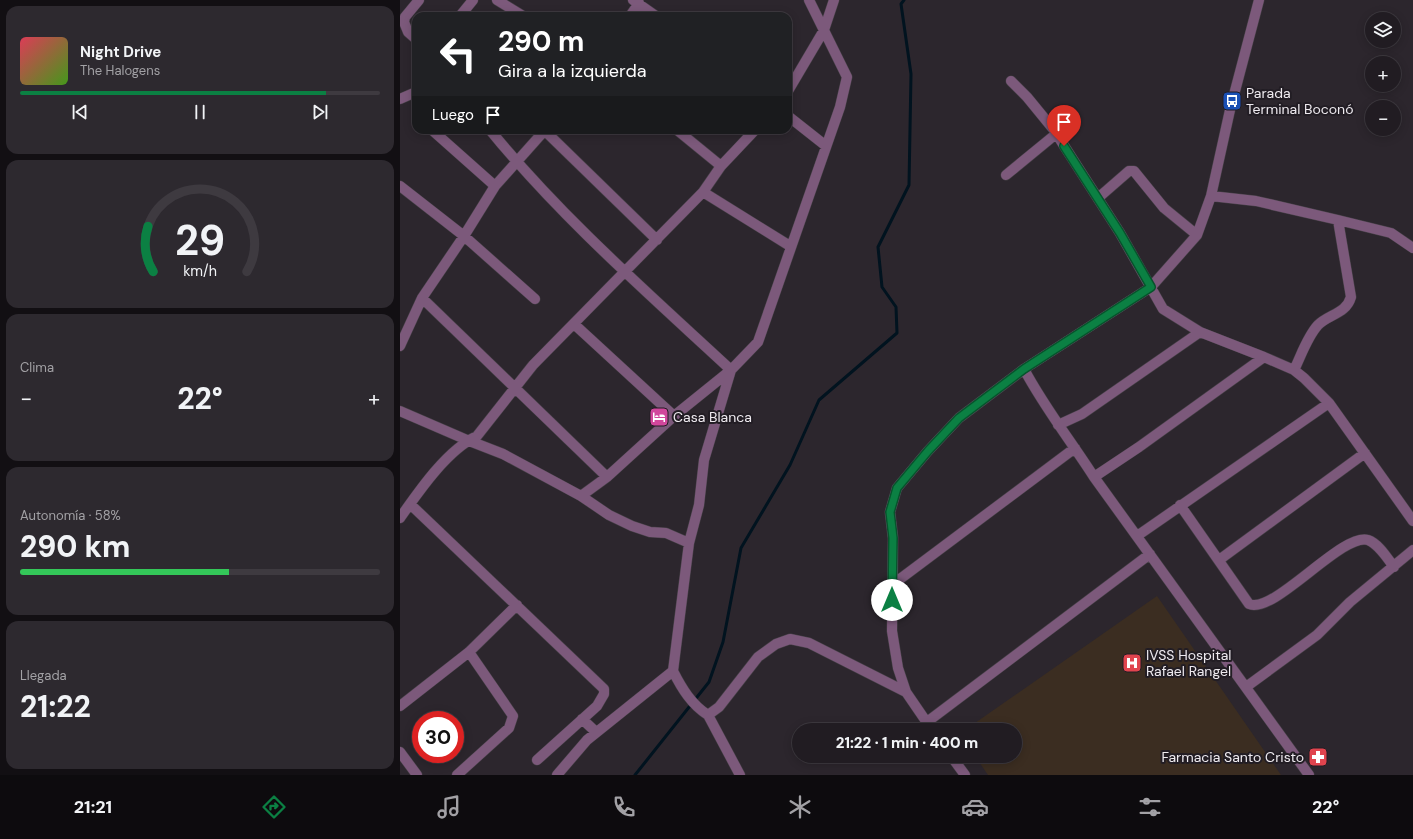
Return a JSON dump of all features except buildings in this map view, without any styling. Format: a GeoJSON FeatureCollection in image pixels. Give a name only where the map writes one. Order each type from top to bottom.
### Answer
{"type":"FeatureCollection","features":[{"type":"Feature","properties":{"kind":"street"},"geometry":{"type":"LineString","coordinates":[[412,36],[402,26],[405,17],[420,0]]}},
{"type":"Feature","properties":{"kind":"street"},"geometry":{"type":"LineString","coordinates":[[463,12],[473,0]]}},
{"type":"Feature","properties":{"kind":"street"},"geometry":{"type":"LineString","coordinates":[[497,0],[513,12]]}},
{"type":"Feature","properties":{"kind":"street"},"geometry":{"type":"LineString","coordinates":[[581,496],[607,477],[674,416],[731,370],[758,342],[841,102],[847,77],[809,0]]}},
{"type":"Feature","properties":{"kind":"street"},"geometry":{"type":"LineString","coordinates":[[792,84],[824,30],[834,0]]}},
{"type":"Feature","properties":{"kind":"street"},"geometry":{"type":"LineString","coordinates":[[927,723],[906,692],[898,668],[892,631],[893,538],[890,512],[897,488],[928,451],[959,418],[1024,369],[1151,287],[1197,235],[1211,196],[1230,110],[1259,0]]}},
{"type":"Feature","properties":{"kind":"street"},"geometry":{"type":"LineString","coordinates":[[632,12],[636,2],[650,12]]}},
{"type":"Feature","properties":{"kind":"street"},"geometry":{"type":"LineString","coordinates":[[1010,81],[1027,97],[1056,134],[1098,198],[1163,309],[1200,332],[1294,370],[1317,390],[1329,403],[1413,520]]}},
{"type":"Feature","properties":{"kind":"street"},"geometry":{"type":"LineString","coordinates":[[400,99],[412,94]]}},
{"type":"Feature","properties":{"kind":"street"},"geometry":{"type":"LineString","coordinates":[[792,119],[826,146]]}},
{"type":"Feature","properties":{"kind":"street"},"geometry":{"type":"LineString","coordinates":[[436,134],[495,186]]}},
{"type":"Feature","properties":{"kind":"street"},"geometry":{"type":"LineString","coordinates":[[493,134],[515,161],[624,271],[731,370]]}},
{"type":"Feature","properties":{"kind":"street"},"geometry":{"type":"LineString","coordinates":[[400,346],[422,298],[464,236],[495,186],[515,161],[541,134]]}},
{"type":"Feature","properties":{"kind":"street"},"geometry":{"type":"LineString","coordinates":[[549,134],[657,240]]}},
{"type":"Feature","properties":{"kind":"street"},"geometry":{"type":"LineString","coordinates":[[682,134],[721,166]]}},
{"type":"Feature","properties":{"kind":"street"},"geometry":{"type":"LineString","coordinates":[[400,518],[442,465],[467,440],[476,436],[533,365],[703,192],[721,166],[751,134]]}},
{"type":"Feature","properties":{"kind":"street"},"geometry":{"type":"LineString","coordinates":[[1006,175],[1056,134]]}},
{"type":"Feature","properties":{"kind":"street"},"geometry":{"type":"LineString","coordinates":[[1098,198],[1129,171],[1134,171],[1164,208],[1197,235]]}},
{"type":"Feature","properties":{"kind":"street"},"geometry":{"type":"LineString","coordinates":[[400,186],[464,236],[536,300]]}},
{"type":"Feature","properties":{"kind":"street"},"geometry":{"type":"LineString","coordinates":[[703,192],[790,246]]}},
{"type":"Feature","properties":{"kind":"street"},"geometry":{"type":"LineString","coordinates":[[1211,196],[1256,201],[1338,220],[1391,234],[1413,248]]}},
{"type":"Feature","properties":{"kind":"street"},"geometry":{"type":"LineString","coordinates":[[1294,370],[1317,326],[1329,316],[1345,309],[1351,297],[1338,220]]}},
{"type":"Feature","properties":{"kind":"street"},"geometry":{"type":"LineString","coordinates":[[422,298],[513,388],[607,477]]}},
{"type":"Feature","properties":{"kind":"street"},"geometry":{"type":"LineString","coordinates":[[574,324],[674,416]]}},
{"type":"Feature","properties":{"kind":"street"},"geometry":{"type":"LineString","coordinates":[[1058,424],[1082,414],[1200,332]]}},
{"type":"Feature","properties":{"kind":"street"},"geometry":{"type":"LineString","coordinates":[[1094,477],[1139,447],[1264,357]]}},
{"type":"Feature","properties":{"kind":"street"},"geometry":{"type":"LineString","coordinates":[[1024,369],[1038,395],[1094,477],[1309,775]]}},
{"type":"Feature","properties":{"kind":"street"},"geometry":{"type":"LineString","coordinates":[[731,370],[704,460],[699,505],[689,543],[673,671],[685,693],[704,713],[740,775]]}},
{"type":"Feature","properties":{"kind":"street"},"geometry":{"type":"LineString","coordinates":[[1137,536],[1329,403]]}},
{"type":"Feature","properties":{"kind":"street"},"geometry":{"type":"LineString","coordinates":[[400,411],[503,454],[581,496],[609,515],[632,526],[650,532],[666,533],[689,543]]}},
{"type":"Feature","properties":{"kind":"street"},"geometry":{"type":"LineString","coordinates":[[892,585],[1075,448]]}},
{"type":"Feature","properties":{"kind":"street"},"geometry":{"type":"LineString","coordinates":[[1219,560],[1365,453]]}},
{"type":"Feature","properties":{"kind":"street"},"geometry":{"type":"LineString","coordinates":[[410,504],[604,689],[604,694],[597,706],[537,760]]}},
{"type":"Feature","properties":{"kind":"street"},"geometry":{"type":"LineString","coordinates":[[1180,505],[1249,604],[1254,606],[1262,604],[1277,596],[1344,547],[1360,540],[1373,542],[1394,567]]}},
{"type":"Feature","properties":{"kind":"street"},"geometry":{"type":"LineString","coordinates":[[1246,687],[1318,635],[1350,602],[1413,550]]}},
{"type":"Feature","properties":{"kind":"street"},"geometry":{"type":"LineString","coordinates":[[933,723],[1150,554]]}},
{"type":"Feature","properties":{"kind":"street"},"geometry":{"type":"LineString","coordinates":[[400,706],[469,652],[517,605]]}},
{"type":"Feature","properties":{"kind":"street"},"geometry":{"type":"LineString","coordinates":[[704,713],[719,708],[758,657],[776,644],[790,639],[809,643],[906,692]]}},
{"type":"Feature","properties":{"kind":"street"},"geometry":{"type":"LineString","coordinates":[[457,775],[509,728],[514,716],[469,652]]}},
{"type":"Feature","properties":{"kind":"street"},"geometry":{"type":"LineString","coordinates":[[557,775],[596,732],[614,720],[673,671]]}},
{"type":"Feature","properties":{"kind":"street"},"geometry":{"type":"LineString","coordinates":[[582,720],[596,732]]}},
{"type":"Feature","properties":{"kind":"street"},"geometry":{"type":"LineString","coordinates":[[400,752],[417,775]]}},
{"type":"Feature","properties":{"kind":"street"},"geometry":{"type":"LineString","coordinates":[[956,763],[965,775]]}},
{"type":"Feature","properties":{"kind":"shaded area","name":"IVSS Hospital Rafael Rangel"},"geometry":{"type":"Polygon","coordinates":[[[1157,596],[1281,775],[988,775],[980,763],[1022,763],[1022,723],[975,723],[1157,596]]]}},
{"type":"Feature","properties":{"kind":"waterway"},"geometry":{"type":"LineString","coordinates":[[635,775],[709,682],[723,642],[741,548],[790,465],[819,400],[897,333],[896,307],[882,287],[878,247],[909,185],[911,74],[901,4],[904,0]]}},
{"type":"Feature","properties":{"kind":"place","name":"Parada Terminal Boconó"},"geometry":{"type":"Point","coordinates":[1232,101]}},
{"type":"Feature","properties":{"kind":"place","name":"Casa Blanca"},"geometry":{"type":"Point","coordinates":[659,417]}},
{"type":"Feature","properties":{"kind":"place","name":"IVSS Hospital Rafael Rangel"},"geometry":{"type":"Point","coordinates":[1132,663]}},
{"type":"Feature","properties":{"kind":"place","name":"Farmacia Santo Cristo"},"geometry":{"type":"Point","coordinates":[1318,757]}},
{"type":"Feature","properties":{"kind":"route"},"geometry":{"type":"LineString","coordinates":[[892,600],[893,538],[890,512],[897,488],[928,451],[959,418],[1024,369],[1151,287],[1120,233],[1064,146]]}}]}
